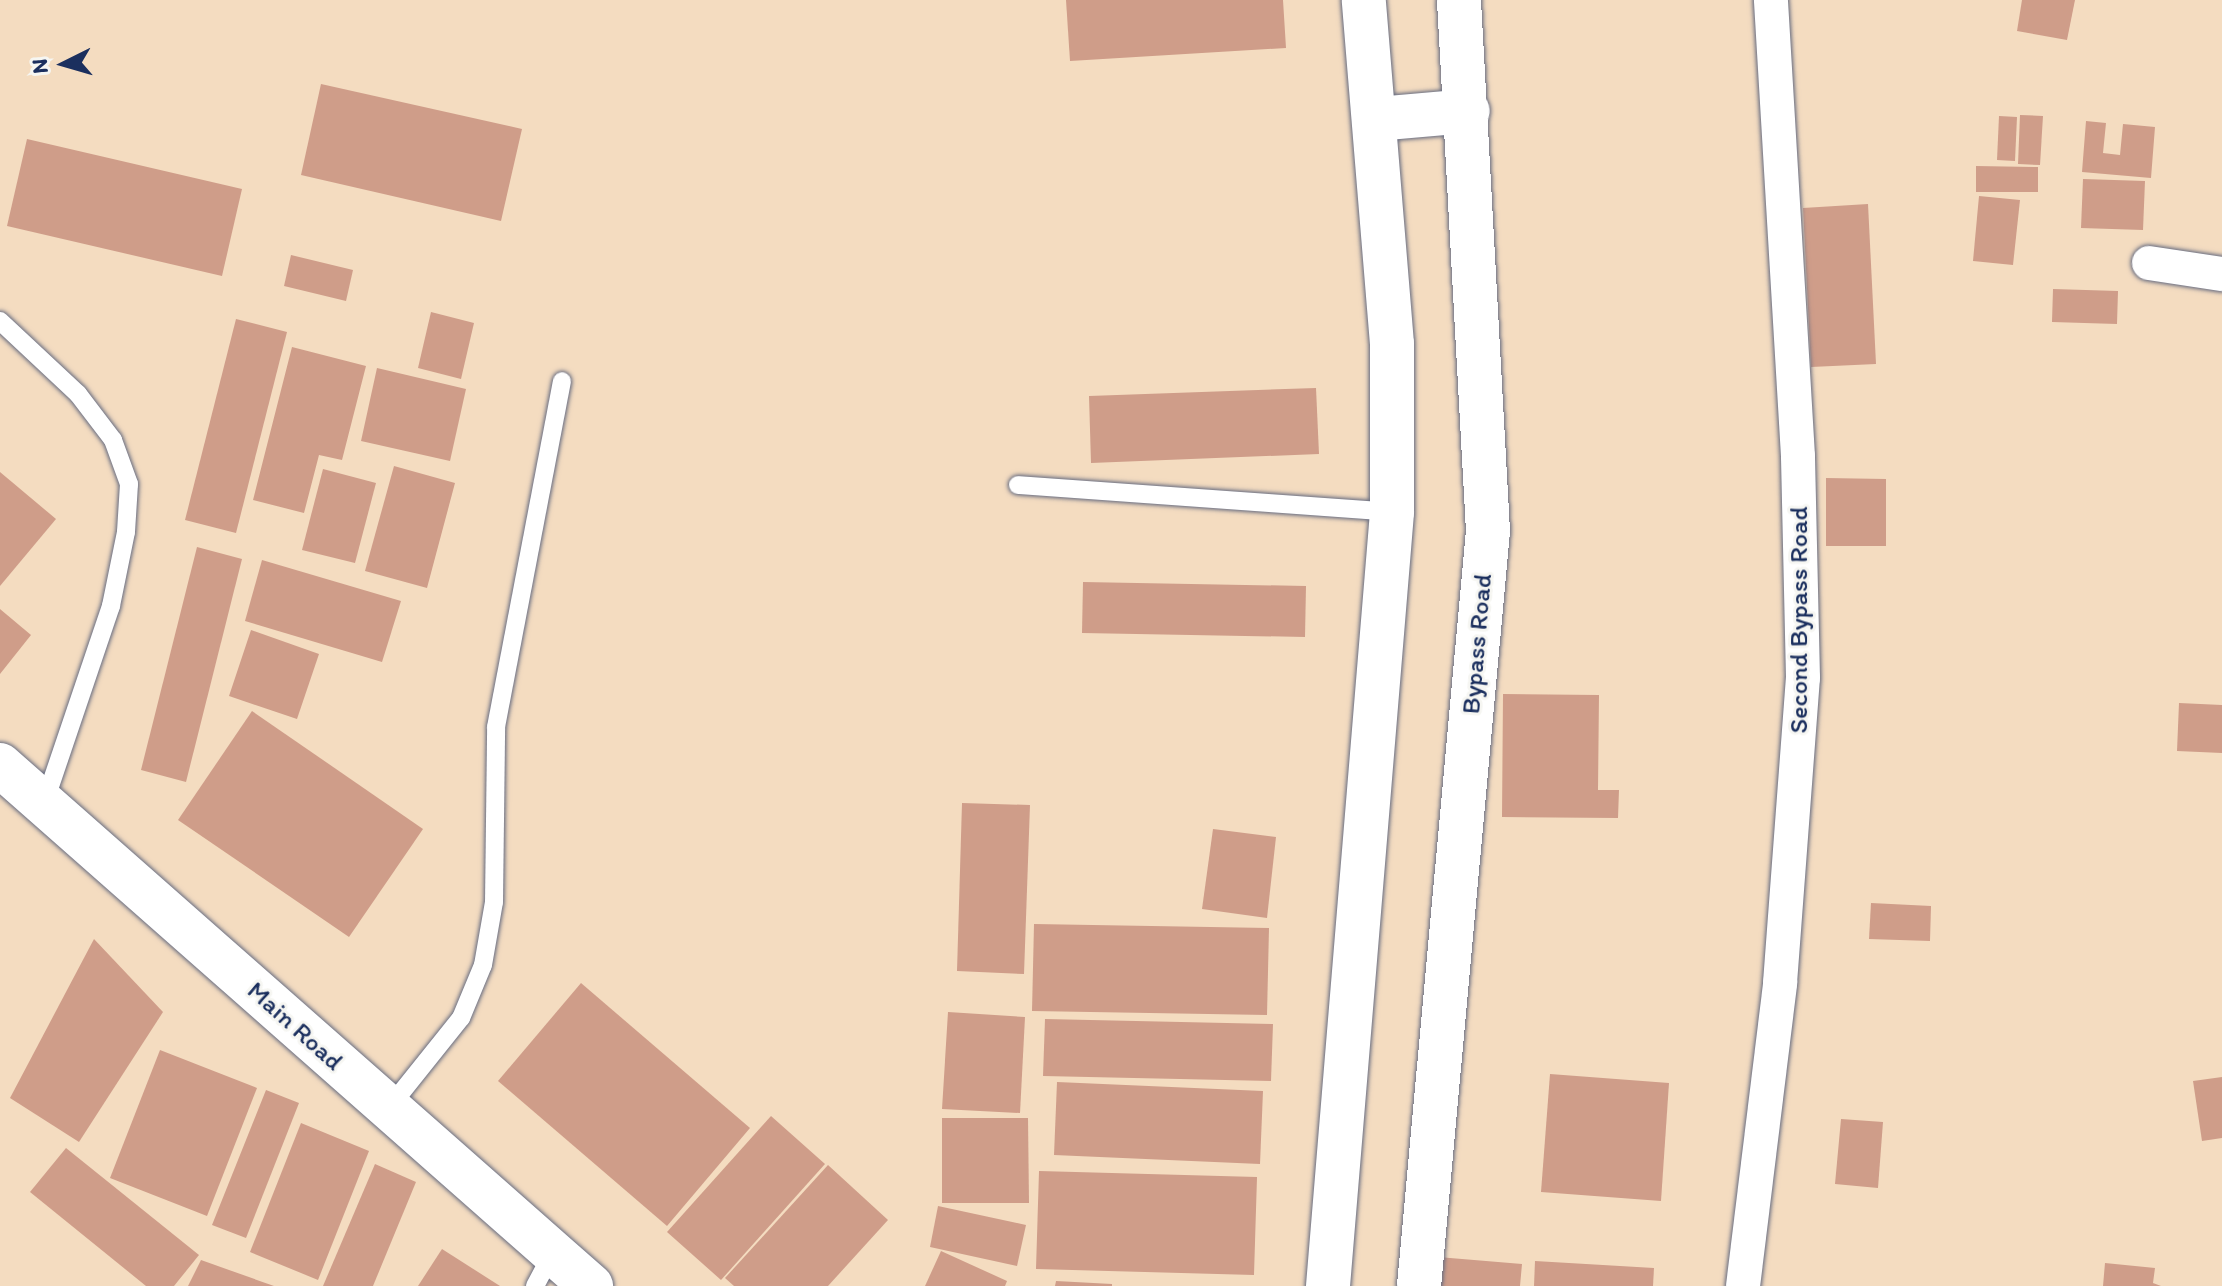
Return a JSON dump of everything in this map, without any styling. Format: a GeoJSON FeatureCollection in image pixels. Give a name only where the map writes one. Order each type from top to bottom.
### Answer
{"type":"FeatureCollection","features":[{"type":"Feature","properties":{"kind":"main road"},"geometry":{"type":"LineString","coordinates":[[1328,1286],[1392,512],[1392,344],[1377,119],[1364,0]]}},
{"type":"Feature","properties":{"kind":"main road","name":"Bypass Road"},"geometry":{"type":"LineString","coordinates":[[1419,1286],[1488,531],[1468,111],[1459,0]]}},
{"type":"Feature","properties":{"kind":"main road"},"geometry":{"type":"LineString","coordinates":[[1377,119],[1468,111]]}},
{"type":"Feature","properties":{"kind":"main road","name":"Main Road"},"geometry":{"type":"LineString","coordinates":[[0,765],[388,1109],[544,1270],[591,1286]]}},
{"type":"Feature","properties":{"kind":"street","name":"Second Bypass Road"},"geometry":{"type":"LineString","coordinates":[[1743,1286],[1780,983],[1803,678],[1798,456],[1771,0]]}},
{"type":"Feature","properties":{"kind":"street"},"geometry":{"type":"LineString","coordinates":[[2149,263],[2222,274]]}},
{"type":"Feature","properties":{"kind":"lane"},"geometry":{"type":"LineString","coordinates":[[0,321],[78,394],[113,440],[129,484],[126,532],[111,606],[44,804]]}},
{"type":"Feature","properties":{"kind":"lane"},"geometry":{"type":"LineString","coordinates":[[388,1109],[461,1018],[483,965],[494,902],[496,727],[562,381]]}},
{"type":"Feature","properties":{"kind":"lane"},"geometry":{"type":"LineString","coordinates":[[1018,485],[1392,512]]}},
{"type":"Feature","properties":{"kind":"building"},"geometry":{"type":"Polygon","coordinates":[[[1066,0],[1283,0],[1286,48],[1070,61],[1066,0]]]}},
{"type":"Feature","properties":{"kind":"building"},"geometry":{"type":"Polygon","coordinates":[[[2022,0],[2075,0],[2067,40],[2017,31],[2022,0]]]}},
{"type":"Feature","properties":{"kind":"building"},"geometry":{"type":"Polygon","coordinates":[[[321,84],[522,129],[501,221],[301,175],[321,84]]]}},
{"type":"Feature","properties":{"kind":"building"},"geometry":{"type":"Polygon","coordinates":[[[2020,115],[2043,116],[2040,165],[2018,164],[2020,115]]]}},
{"type":"Feature","properties":{"kind":"building"},"geometry":{"type":"Polygon","coordinates":[[[1999,116],[2017,117],[2015,161],[1997,160],[1999,116]]]}},
{"type":"Feature","properties":{"kind":"building"},"geometry":{"type":"Polygon","coordinates":[[[2086,121],[2106,123],[2103,153],[2120,155],[2123,124],[2155,127],[2151,178],[2082,172],[2086,121]]]}},
{"type":"Feature","properties":{"kind":"building"},"geometry":{"type":"Polygon","coordinates":[[[27,139],[242,189],[222,276],[7,226],[27,139]]]}},
{"type":"Feature","properties":{"kind":"building"},"geometry":{"type":"Polygon","coordinates":[[[1976,166],[2038,167],[2038,192],[1976,192],[1976,166]]]}},
{"type":"Feature","properties":{"kind":"building"},"geometry":{"type":"Polygon","coordinates":[[[2083,179],[2145,181],[2143,230],[2081,228],[2083,179]]]}},
{"type":"Feature","properties":{"kind":"building"},"geometry":{"type":"Polygon","coordinates":[[[1979,196],[2020,200],[2013,265],[1973,261],[1979,196]]]}},
{"type":"Feature","properties":{"kind":"building"},"geometry":{"type":"Polygon","coordinates":[[[1868,204],[1876,364],[1811,367],[1803,208],[1868,204]]]}},
{"type":"Feature","properties":{"kind":"building"},"geometry":{"type":"Polygon","coordinates":[[[291,255],[353,270],[346,301],[284,286],[291,255]]]}},
{"type":"Feature","properties":{"kind":"building"},"geometry":{"type":"Polygon","coordinates":[[[2053,289],[2118,291],[2117,324],[2052,322],[2053,289]]]}},
{"type":"Feature","properties":{"kind":"building"},"geometry":{"type":"Polygon","coordinates":[[[431,312],[474,323],[461,379],[418,368],[431,312]]]}},
{"type":"Feature","properties":{"kind":"building"},"geometry":{"type":"Polygon","coordinates":[[[236,319],[287,332],[236,533],[185,520],[236,319]]]}},
{"type":"Feature","properties":{"kind":"building"},"geometry":{"type":"Polygon","coordinates":[[[292,347],[366,366],[342,460],[319,455],[304,513],[253,500],[292,347]]]}},
{"type":"Feature","properties":{"kind":"building"},"geometry":{"type":"Polygon","coordinates":[[[377,368],[466,389],[450,461],[361,441],[377,368]]]}},
{"type":"Feature","properties":{"kind":"building"},"geometry":{"type":"Polygon","coordinates":[[[1316,388],[1319,454],[1091,463],[1089,396],[1316,388]]]}},
{"type":"Feature","properties":{"kind":"building"},"geometry":{"type":"Polygon","coordinates":[[[394,466],[455,483],[427,588],[365,571],[394,466]]]}},
{"type":"Feature","properties":{"kind":"building"},"geometry":{"type":"Polygon","coordinates":[[[323,469],[376,483],[355,563],[302,550],[323,469]]]}},
{"type":"Feature","properties":{"kind":"building"},"geometry":{"type":"Polygon","coordinates":[[[0,472],[56,519],[0,586],[0,472]]]}},
{"type":"Feature","properties":{"kind":"building"},"geometry":{"type":"Polygon","coordinates":[[[1826,478],[1886,479],[1886,546],[1826,546],[1826,478]]]}},
{"type":"Feature","properties":{"kind":"building"},"geometry":{"type":"Polygon","coordinates":[[[197,547],[242,559],[186,782],[141,770],[197,547]]]}},
{"type":"Feature","properties":{"kind":"building"},"geometry":{"type":"Polygon","coordinates":[[[262,560],[401,601],[382,662],[245,621],[262,560]]]}},
{"type":"Feature","properties":{"kind":"building"},"geometry":{"type":"Polygon","coordinates":[[[1083,582],[1306,586],[1305,637],[1082,633],[1083,582]]]}},
{"type":"Feature","properties":{"kind":"building"},"geometry":{"type":"Polygon","coordinates":[[[0,609],[31,635],[0,674],[0,609]]]}},
{"type":"Feature","properties":{"kind":"building"},"geometry":{"type":"Polygon","coordinates":[[[251,630],[319,654],[297,719],[229,696],[251,630]]]}},
{"type":"Feature","properties":{"kind":"building"},"geometry":{"type":"Polygon","coordinates":[[[1503,694],[1599,695],[1598,790],[1619,790],[1618,818],[1502,817],[1503,694]]]}},
{"type":"Feature","properties":{"kind":"building"},"geometry":{"type":"Polygon","coordinates":[[[2179,703],[2222,705],[2222,753],[2177,751],[2179,703]]]}},
{"type":"Feature","properties":{"kind":"building"},"geometry":{"type":"Polygon","coordinates":[[[252,711],[423,829],[349,937],[178,820],[252,711]]]}},
{"type":"Feature","properties":{"kind":"building"},"geometry":{"type":"Polygon","coordinates":[[[962,803],[1030,805],[1024,974],[957,971],[962,803]]]}},
{"type":"Feature","properties":{"kind":"building"},"geometry":{"type":"Polygon","coordinates":[[[1213,829],[1276,837],[1267,918],[1202,909],[1213,829]]]}},
{"type":"Feature","properties":{"kind":"building"},"geometry":{"type":"Polygon","coordinates":[[[1871,903],[1931,906],[1930,941],[1869,939],[1871,903]]]}},
{"type":"Feature","properties":{"kind":"building"},"geometry":{"type":"Polygon","coordinates":[[[1034,924],[1269,928],[1267,1015],[1032,1011],[1034,924]]]}},
{"type":"Feature","properties":{"kind":"building"},"geometry":{"type":"Polygon","coordinates":[[[94,939],[163,1012],[79,1142],[10,1098],[94,939]]]}},
{"type":"Feature","properties":{"kind":"building"},"geometry":{"type":"Polygon","coordinates":[[[581,983],[750,1128],[667,1226],[498,1081],[581,983]]]}},
{"type":"Feature","properties":{"kind":"building"},"geometry":{"type":"Polygon","coordinates":[[[948,1012],[1025,1017],[1020,1113],[942,1109],[948,1012]]]}},
{"type":"Feature","properties":{"kind":"building"},"geometry":{"type":"Polygon","coordinates":[[[1045,1019],[1273,1024],[1271,1081],[1043,1076],[1045,1019]]]}},
{"type":"Feature","properties":{"kind":"building"},"geometry":{"type":"Polygon","coordinates":[[[160,1050],[257,1088],[207,1216],[110,1178],[160,1050]]]}},
{"type":"Feature","properties":{"kind":"building"},"geometry":{"type":"Polygon","coordinates":[[[1550,1074],[1669,1083],[1661,1201],[1541,1192],[1550,1074]]]}},
{"type":"Feature","properties":{"kind":"building"},"geometry":{"type":"Polygon","coordinates":[[[2222,1077],[2222,1138],[2202,1141],[2193,1081],[2222,1077]]]}},
{"type":"Feature","properties":{"kind":"building"},"geometry":{"type":"Polygon","coordinates":[[[1057,1082],[1263,1091],[1260,1164],[1054,1155],[1057,1082]]]}},
{"type":"Feature","properties":{"kind":"building"},"geometry":{"type":"Polygon","coordinates":[[[266,1090],[299,1103],[246,1238],[212,1225],[266,1090]]]}},
{"type":"Feature","properties":{"kind":"building"},"geometry":{"type":"Polygon","coordinates":[[[771,1116],[825,1164],[721,1280],[667,1232],[771,1116]]]}},
{"type":"Feature","properties":{"kind":"building"},"geometry":{"type":"Polygon","coordinates":[[[942,1118],[1028,1118],[1029,1203],[942,1203],[942,1118]]]}},
{"type":"Feature","properties":{"kind":"building"},"geometry":{"type":"Polygon","coordinates":[[[1841,1119],[1883,1122],[1878,1188],[1835,1184],[1841,1119]]]}},
{"type":"Feature","properties":{"kind":"building"},"geometry":{"type":"Polygon","coordinates":[[[301,1123],[369,1151],[318,1280],[250,1252],[301,1123]]]}},
{"type":"Feature","properties":{"kind":"building"},"geometry":{"type":"Polygon","coordinates":[[[66,1148],[199,1255],[174,1286],[146,1286],[30,1192],[66,1148]]]}},
{"type":"Feature","properties":{"kind":"building"},"geometry":{"type":"Polygon","coordinates":[[[375,1164],[416,1182],[373,1286],[323,1286],[375,1164]]]}},
{"type":"Feature","properties":{"kind":"building"},"geometry":{"type":"Polygon","coordinates":[[[828,1165],[888,1220],[828,1286],[734,1286],[725,1278],[828,1165]]]}},
{"type":"Feature","properties":{"kind":"building"},"geometry":{"type":"Polygon","coordinates":[[[1039,1171],[1257,1177],[1254,1275],[1036,1269],[1039,1171]]]}},
{"type":"Feature","properties":{"kind":"building"},"geometry":{"type":"Polygon","coordinates":[[[938,1206],[1026,1225],[1017,1266],[930,1247],[938,1206]]]}},
{"type":"Feature","properties":{"kind":"building"},"geometry":{"type":"Polygon","coordinates":[[[442,1249],[500,1286],[418,1286],[442,1249]]]}},
{"type":"Feature","properties":{"kind":"building"},"geometry":{"type":"Polygon","coordinates":[[[941,1251],[1007,1281],[1005,1286],[925,1286],[941,1251]]]}},
{"type":"Feature","properties":{"kind":"building"},"geometry":{"type":"Polygon","coordinates":[[[1438,1257],[1522,1264],[1520,1286],[1436,1286],[1438,1257]]]}},
{"type":"Feature","properties":{"kind":"building"},"geometry":{"type":"Polygon","coordinates":[[[201,1260],[274,1286],[188,1286],[201,1260]]]}},
{"type":"Feature","properties":{"kind":"building"},"geometry":{"type":"Polygon","coordinates":[[[1535,1261],[1654,1268],[1653,1286],[1534,1286],[1535,1261]]]}},
{"type":"Feature","properties":{"kind":"building"},"geometry":{"type":"Polygon","coordinates":[[[2105,1263],[2155,1268],[2153,1283],[2161,1286],[2103,1286],[2105,1263]]]}},
{"type":"Feature","properties":{"kind":"building"},"geometry":{"type":"Polygon","coordinates":[[[1056,1281],[1112,1284],[1112,1286],[1055,1286],[1056,1281]]]}}]}
